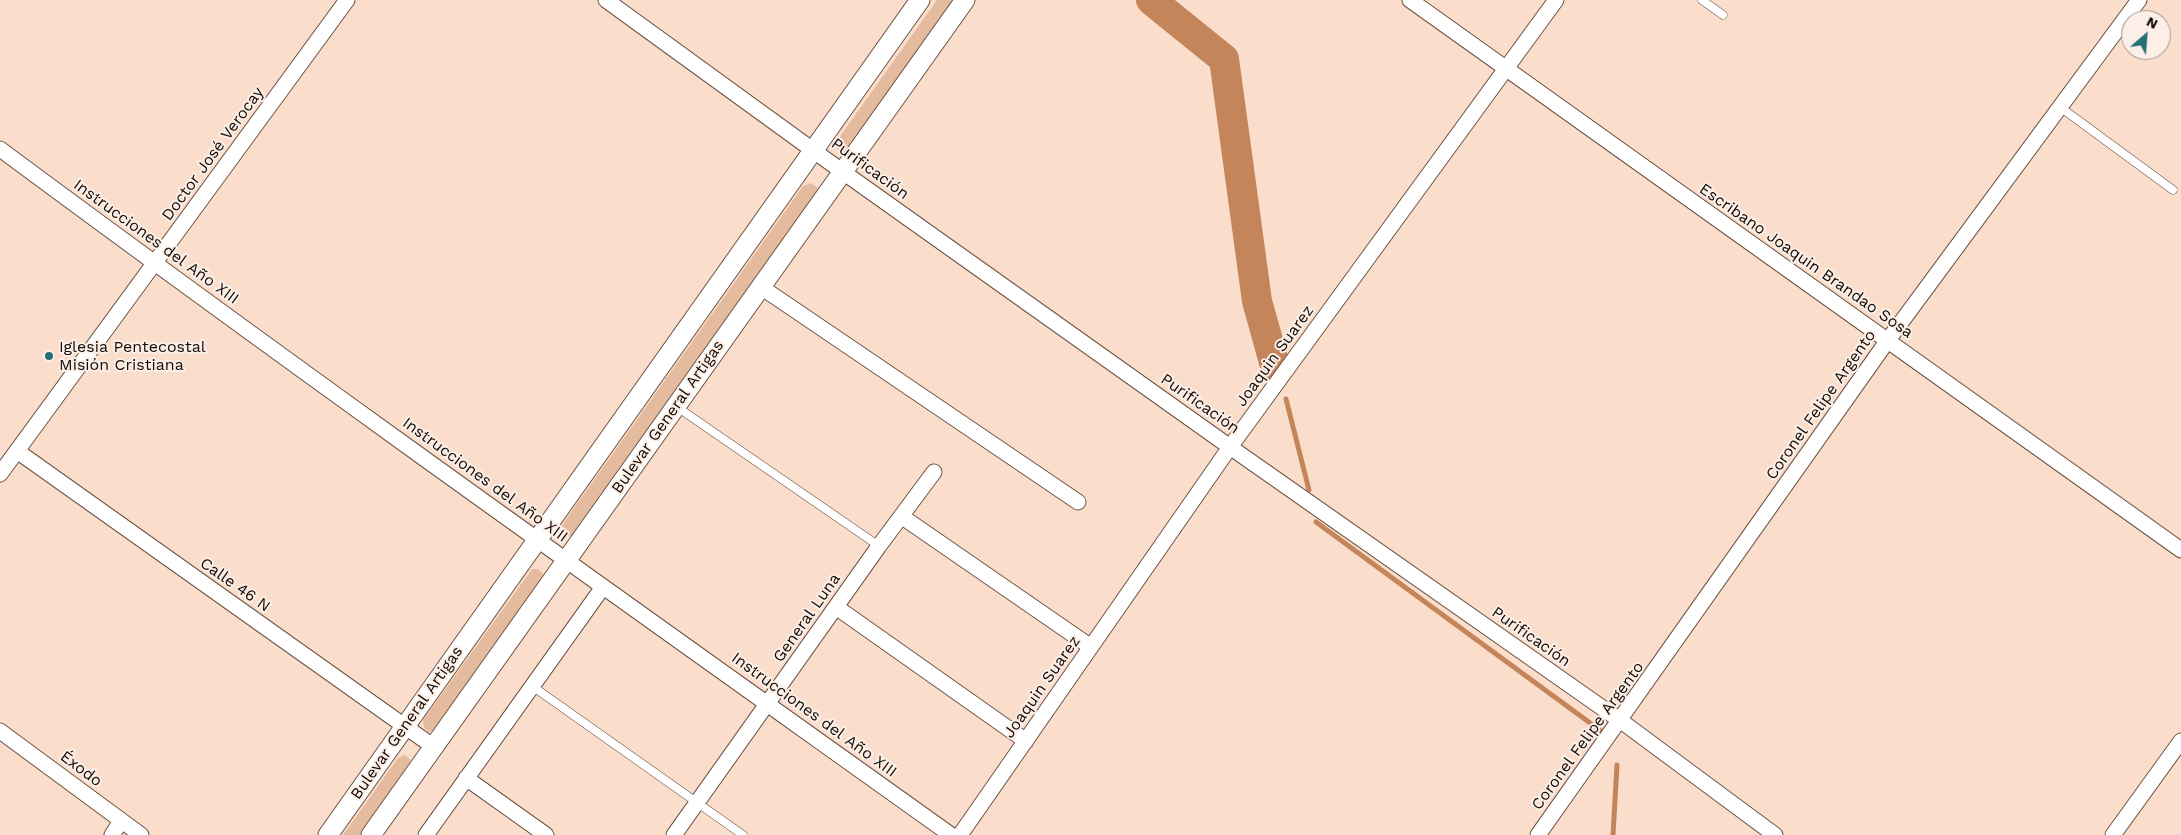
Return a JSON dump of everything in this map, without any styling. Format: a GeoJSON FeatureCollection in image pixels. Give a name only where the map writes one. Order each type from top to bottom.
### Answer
{"type":"FeatureCollection","features":[{"type":"Feature","properties":{"kind":"street","name":"Doctor José Verocay"},"geometry":{"type":"LineString","coordinates":[[0,474],[346,0]]}},
{"type":"Feature","properties":{"kind":"street","name":"Purificación"},"geometry":{"type":"LineString","coordinates":[[606,0],[843,172],[1620,721],[1775,835]]}},
{"type":"Feature","properties":{"kind":"street","name":"Bulevar General Artigas"},"geometry":{"type":"LineString","coordinates":[[328,835],[920,0]]}},
{"type":"Feature","properties":{"kind":"street","name":"Bulevar General Artigas"},"geometry":{"type":"LineString","coordinates":[[372,835],[965,0]]}},
{"type":"Feature","properties":{"kind":"street","name":"Escribano Joaquin Brandao Sosa"},"geometry":{"type":"LineString","coordinates":[[1410,0],[2181,550]]}},
{"type":"Feature","properties":{"kind":"street","name":"Joaquin Suarez"},"geometry":{"type":"LineString","coordinates":[[960,835],[1230,447],[1556,0]]}},
{"type":"Feature","properties":{"kind":"street","name":"Coronel Felipe Argento"},"geometry":{"type":"LineString","coordinates":[[1538,835],[1888,340],[2139,0]]}},
{"type":"Feature","properties":{"kind":"street","name":"Instrucciones del Año XIII"},"geometry":{"type":"LineString","coordinates":[[0,149],[155,264],[566,561],[951,835]]}},
{"type":"Feature","properties":{"kind":"street"},"geometry":{"type":"LineString","coordinates":[[761,287],[1078,502]]}},
{"type":"Feature","properties":{"kind":"street","name":"Calle 46 N"},"geometry":{"type":"LineString","coordinates":[[17,452],[434,747]]}},
{"type":"Feature","properties":{"kind":"street","name":"General Luna"},"geometry":{"type":"LineString","coordinates":[[674,835],[934,472]]}},
{"type":"Feature","properties":{"kind":"street"},"geometry":{"type":"LineString","coordinates":[[901,516],[1091,647]]}},
{"type":"Feature","properties":{"kind":"street"},"geometry":{"type":"LineString","coordinates":[[426,835],[603,587]]}},
{"type":"Feature","properties":{"kind":"street"},"geometry":{"type":"LineString","coordinates":[[836,607],[1026,741]]}},
{"type":"Feature","properties":{"kind":"street","name":"Éxodo"},"geometry":{"type":"LineString","coordinates":[[0,731],[140,835]]}},
{"type":"Feature","properties":{"kind":"street"},"geometry":{"type":"LineString","coordinates":[[2113,835],[2181,741]]}},
{"type":"Feature","properties":{"kind":"street"},"geometry":{"type":"LineString","coordinates":[[466,778],[546,835]]}},
{"type":"Feature","properties":{"kind":"street"},"geometry":{"type":"LineString","coordinates":[[112,835],[122,821]]}},
{"type":"Feature","properties":{"kind":"lane"},"geometry":{"type":"LineString","coordinates":[[1702,0],[1723,15]]}},
{"type":"Feature","properties":{"kind":"lane"},"geometry":{"type":"LineString","coordinates":[[2060,107],[2173,190]]}},
{"type":"Feature","properties":{"kind":"lane"},"geometry":{"type":"LineString","coordinates":[[676,406],[880,546]]}},
{"type":"Feature","properties":{"kind":"lane"},"geometry":{"type":"LineString","coordinates":[[532,686],[743,835]]}},
{"type":"Feature","properties":{"kind":"shaded area"},"geometry":{"type":"Polygon","coordinates":[[[937,0],[956,0],[849,151],[843,153],[837,149],[836,142],[937,0]]]}},
{"type":"Feature","properties":{"kind":"shaded area"},"geometry":{"type":"Polygon","coordinates":[[[811,183],[818,188],[817,195],[575,534],[571,537],[563,532],[562,525],[803,186],[811,183]]]}},
{"type":"Feature","properties":{"kind":"shaded area"},"geometry":{"type":"Polygon","coordinates":[[[532,569],[538,569],[543,574],[542,580],[435,730],[429,732],[424,728],[423,720],[532,569]]]}},
{"type":"Feature","properties":{"kind":"shaded area"},"geometry":{"type":"Polygon","coordinates":[[[404,755],[410,759],[411,765],[361,835],[343,835],[398,758],[404,755]]]}},
{"type":"Feature","properties":{"kind":"waterway"},"geometry":{"type":"LineString","coordinates":[[1151,0],[1224,59],[1257,301],[1275,366]]}},
{"type":"Feature","properties":{"kind":"waterway"},"geometry":{"type":"LineString","coordinates":[[1286,399],[1309,490]]}},
{"type":"Feature","properties":{"kind":"waterway"},"geometry":{"type":"LineString","coordinates":[[1316,522],[1601,731]]}},
{"type":"Feature","properties":{"kind":"waterway"},"geometry":{"type":"LineString","coordinates":[[1613,835],[1617,765]]}},
{"type":"Feature","properties":{"kind":"place","name":"Iglesia Pentecostal Misión Cristiana"},"geometry":{"type":"Point","coordinates":[49,356]}}]}
